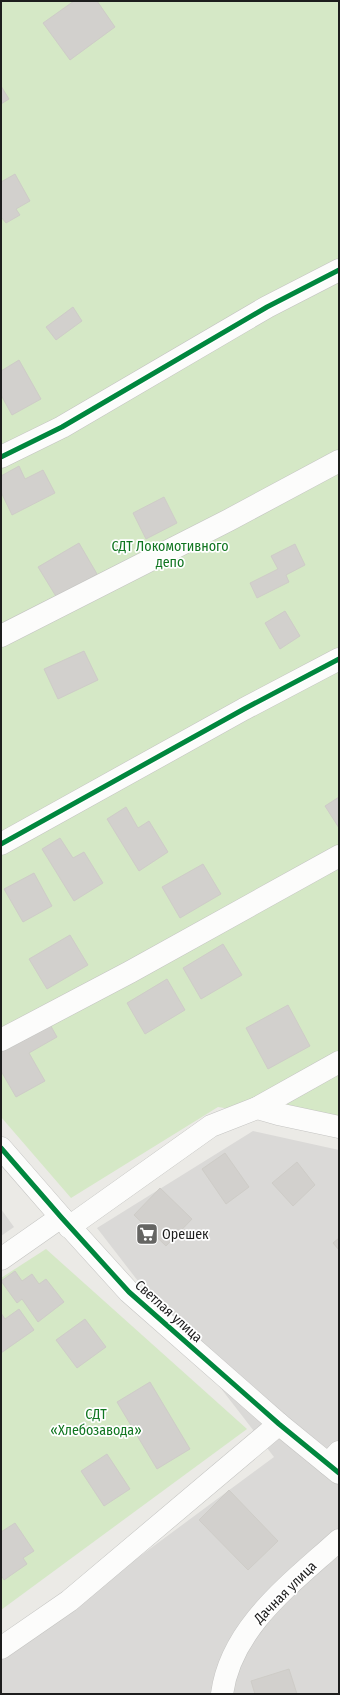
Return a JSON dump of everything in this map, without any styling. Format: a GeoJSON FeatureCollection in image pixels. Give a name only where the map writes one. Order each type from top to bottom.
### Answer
{"type":"FeatureCollection","features":[{"type":"Feature","properties":{"kind":"street"},"geometry":{"type":"LineString","coordinates":[[1,457],[62,426],[267,307],[339,270]]}},
{"type":"Feature","properties":{"kind":"street"},"geometry":{"type":"LineString","coordinates":[[1,636],[229,520],[339,461]]}},
{"type":"Feature","properties":{"kind":"street"},"geometry":{"type":"LineString","coordinates":[[1,844],[244,709],[339,659]]}},
{"type":"Feature","properties":{"kind":"street"},"geometry":{"type":"LineString","coordinates":[[1,1040],[130,972],[339,856]]}},
{"type":"Feature","properties":{"kind":"street"},"geometry":{"type":"LineString","coordinates":[[1,1259],[65,1222],[211,1126],[257,1108],[339,1062]]}},
{"type":"Feature","properties":{"kind":"street"},"geometry":{"type":"LineString","coordinates":[[257,1108],[339,1127]]}},
{"type":"Feature","properties":{"kind":"street","name":"Светлая улица"},"geometry":{"type":"LineString","coordinates":[[1,1148],[65,1222],[129,1292],[279,1424],[335,1463]]}},
{"type":"Feature","properties":{"kind":"street"},"geometry":{"type":"LineString","coordinates":[[1,1648],[69,1601],[279,1424]]}},
{"type":"Feature","properties":{"kind":"street","name":"Дачная улица"},"geometry":{"type":"LineString","coordinates":[[222,1694],[233,1658],[246,1632],[263,1610],[339,1540]]}},
{"type":"Feature","properties":{"kind":"shaded area"},"geometry":{"type":"Polygon","coordinates":[[[253,1131],[339,1150],[339,1694],[1,1694],[1,1659],[274,1457],[97,1228],[253,1131]]]}},
{"type":"Feature","properties":{"kind":"shaded area"},"geometry":{"type":"Polygon","coordinates":[[[1,1209],[14,1227],[1,1236],[1,1209]]]}},
{"type":"Feature","properties":{"kind":"green space","name":"СДТ Локомотивного депо"},"geometry":{"type":"Polygon","coordinates":[[[1,1],[339,1],[339,1125],[218,1107],[71,1198],[1,1117],[1,1]]]}},
{"type":"Feature","properties":{"kind":"green space","name":"СДТ «Хлебозавода»"},"geometry":{"type":"Polygon","coordinates":[[[46,1249],[247,1429],[1,1610],[1,1278],[46,1249]]]}},
{"type":"Feature","properties":{"kind":"building"},"geometry":{"type":"Polygon","coordinates":[[[74,1],[97,1],[115,27],[70,60],[43,23],[74,1]]]}},
{"type":"Feature","properties":{"kind":"building"},"geometry":{"type":"Polygon","coordinates":[[[1,86],[9,99],[1,104],[1,86]]]}},
{"type":"Feature","properties":{"kind":"building"},"geometry":{"type":"Polygon","coordinates":[[[15,174],[30,201],[16,209],[20,215],[6,223],[1,217],[1,182],[15,174]]]}},
{"type":"Feature","properties":{"kind":"building"},"geometry":{"type":"Polygon","coordinates":[[[73,307],[82,321],[56,340],[46,327],[73,307]]]}},
{"type":"Feature","properties":{"kind":"building"},"geometry":{"type":"Polygon","coordinates":[[[19,360],[41,399],[12,415],[1,395],[1,371],[19,360]]]}},
{"type":"Feature","properties":{"kind":"building"},"geometry":{"type":"Polygon","coordinates":[[[19,466],[25,479],[43,470],[55,493],[12,515],[1,492],[1,476],[19,466]]]}},
{"type":"Feature","properties":{"kind":"building"},"geometry":{"type":"Polygon","coordinates":[[[164,497],[177,523],[146,539],[133,513],[164,497]]]}},
{"type":"Feature","properties":{"kind":"building"},"geometry":{"type":"Polygon","coordinates":[[[79,543],[97,574],[57,598],[38,567],[79,543]]]}},
{"type":"Feature","properties":{"kind":"building"},"geometry":{"type":"Polygon","coordinates":[[[295,544],[305,565],[286,575],[289,582],[257,598],[250,583],[278,569],[271,556],[295,544]]]}},
{"type":"Feature","properties":{"kind":"building"},"geometry":{"type":"Polygon","coordinates":[[[285,611],[300,636],[280,649],[265,623],[285,611]]]}},
{"type":"Feature","properties":{"kind":"building"},"geometry":{"type":"Polygon","coordinates":[[[84,651],[98,680],[58,699],[44,669],[84,651]]]}},
{"type":"Feature","properties":{"kind":"building"},"geometry":{"type":"Polygon","coordinates":[[[339,797],[339,828],[325,806],[339,797]]]}},
{"type":"Feature","properties":{"kind":"building"},"geometry":{"type":"Polygon","coordinates":[[[126,807],[138,828],[149,821],[168,852],[139,871],[107,819],[126,807]]]}},
{"type":"Feature","properties":{"kind":"building"},"geometry":{"type":"Polygon","coordinates":[[[60,838],[73,858],[84,852],[103,883],[74,901],[42,849],[60,838]]]}},
{"type":"Feature","properties":{"kind":"building"},"geometry":{"type":"Polygon","coordinates":[[[203,864],[221,894],[180,918],[162,887],[203,864]]]}},
{"type":"Feature","properties":{"kind":"building"},"geometry":{"type":"Polygon","coordinates":[[[34,873],[52,906],[23,922],[4,889],[34,873]]]}},
{"type":"Feature","properties":{"kind":"building"},"geometry":{"type":"Polygon","coordinates":[[[70,935],[88,965],[47,989],[29,959],[70,935]]]}},
{"type":"Feature","properties":{"kind":"building"},"geometry":{"type":"Polygon","coordinates":[[[223,944],[242,975],[201,999],[183,968],[223,944]]]}},
{"type":"Feature","properties":{"kind":"building"},"geometry":{"type":"Polygon","coordinates":[[[167,979],[185,1010],[145,1034],[127,1003],[167,979]]]}},
{"type":"Feature","properties":{"kind":"building"},"geometry":{"type":"Polygon","coordinates":[[[288,1005],[310,1046],[268,1069],[246,1028],[288,1005]]]}},
{"type":"Feature","properties":{"kind":"building"},"geometry":{"type":"Polygon","coordinates":[[[48,1021],[57,1037],[29,1053],[45,1081],[16,1097],[1,1071],[1,1048],[48,1021]]]}},
{"type":"Feature","properties":{"kind":"building"},"geometry":{"type":"Polygon","coordinates":[[[225,1153],[249,1187],[226,1204],[202,1169],[225,1153]]]}},
{"type":"Feature","properties":{"kind":"building"},"geometry":{"type":"Polygon","coordinates":[[[297,1162],[315,1185],[293,1206],[272,1183],[297,1162]]]}},
{"type":"Feature","properties":{"kind":"building"},"geometry":{"type":"Polygon","coordinates":[[[160,1188],[192,1219],[166,1246],[134,1215],[160,1188]]]}},
{"type":"Feature","properties":{"kind":"building"},"geometry":{"type":"Polygon","coordinates":[[[339,1238],[339,1250],[333,1243],[339,1238]]]}},
{"type":"Feature","properties":{"kind":"building"},"geometry":{"type":"Polygon","coordinates":[[[15,1271],[22,1281],[32,1274],[39,1284],[46,1279],[64,1302],[38,1322],[22,1299],[17,1303],[1,1281],[15,1271]]]}},
{"type":"Feature","properties":{"kind":"building"},"geometry":{"type":"Polygon","coordinates":[[[19,1309],[34,1330],[1,1353],[1,1313],[5,1319],[19,1309]]]}},
{"type":"Feature","properties":{"kind":"building"},"geometry":{"type":"Polygon","coordinates":[[[85,1319],[106,1347],[77,1368],[56,1340],[85,1319]]]}},
{"type":"Feature","properties":{"kind":"building"},"geometry":{"type":"Polygon","coordinates":[[[150,1382],[190,1449],[157,1469],[117,1402],[150,1382]]]}},
{"type":"Feature","properties":{"kind":"building"},"geometry":{"type":"Polygon","coordinates":[[[107,1454],[130,1489],[104,1506],[81,1471],[107,1454]]]}},
{"type":"Feature","properties":{"kind":"building"},"geometry":{"type":"Polygon","coordinates":[[[229,1490],[278,1541],[248,1570],[199,1520],[229,1490]]]}},
{"type":"Feature","properties":{"kind":"building"},"geometry":{"type":"Polygon","coordinates":[[[15,1523],[34,1551],[23,1558],[27,1564],[4,1580],[1,1575],[1,1532],[15,1523]]]}},
{"type":"Feature","properties":{"kind":"building"},"geometry":{"type":"Polygon","coordinates":[[[289,1669],[297,1694],[255,1694],[251,1681],[289,1669]]]}},
{"type":"Feature","properties":{"kind":"cycle path"},"geometry":{"type":"LineString","coordinates":[[1,457],[62,427],[267,307],[339,270]]}},
{"type":"Feature","properties":{"kind":"cycle path"},"geometry":{"type":"LineString","coordinates":[[1,844],[244,709],[339,659]]}},
{"type":"Feature","properties":{"kind":"cycle path"},"geometry":{"type":"LineString","coordinates":[[1,1148],[129,1292],[279,1424],[339,1473]]}},
{"type":"Feature","properties":{"kind":"place","name":"Орешек"},"geometry":{"type":"Point","coordinates":[147,1234]}}]}
